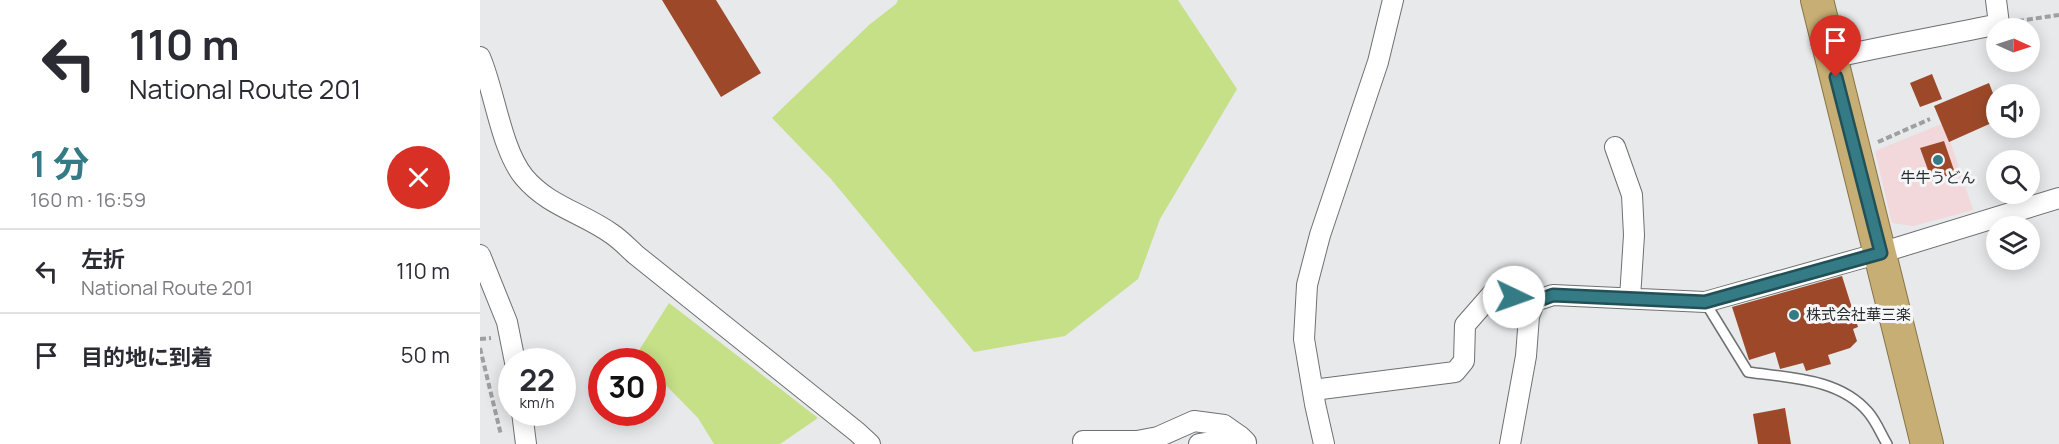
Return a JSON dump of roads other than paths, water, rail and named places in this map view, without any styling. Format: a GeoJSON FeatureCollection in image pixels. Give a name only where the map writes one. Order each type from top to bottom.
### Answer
{"type":"FeatureCollection","features":[{"type":"Feature","properties":{"kind":"highway"},"geometry":{"type":"LineString","coordinates":[[1817,0],[1927,444]]}},
{"type":"Feature","properties":{"kind":"street"},"geometry":{"type":"LineString","coordinates":[[1324,444],[1305,339],[1307,285],[1320,235],[1378,62],[1393,0]]}},
{"type":"Feature","properties":{"kind":"street"},"geometry":{"type":"LineString","coordinates":[[1832,58],[1999,24],[1996,0]]}},
{"type":"Feature","properties":{"kind":"street"},"geometry":{"type":"LineString","coordinates":[[480,57],[488,108],[511,156],[523,176],[534,188],[550,201],[612,234],[870,444]]}},
{"type":"Feature","properties":{"kind":"street"},"geometry":{"type":"LineString","coordinates":[[1615,147],[1632,195],[1634,235],[1630,298]]}},
{"type":"Feature","properties":{"kind":"street"},"geometry":{"type":"LineString","coordinates":[[1313,390],[1455,372],[1464,361],[1465,325],[1492,293],[1534,302],[1553,295],[1705,302],[1881,253],[2059,198]]}},
{"type":"Feature","properties":{"kind":"street"},"geometry":{"type":"LineString","coordinates":[[480,255],[507,322],[512,348]]}},
{"type":"Feature","properties":{"kind":"street"},"geometry":{"type":"LineString","coordinates":[[1510,444],[1526,356],[1529,316],[1534,302]]}},
{"type":"Feature","properties":{"kind":"street"},"geometry":{"type":"LineString","coordinates":[[1083,441],[1137,441],[1158,437],[1194,421],[1224,425],[1245,441]]}},
{"type":"Feature","properties":{"kind":"street"},"geometry":{"type":"LineString","coordinates":[[524,426],[526,444]]}},
{"type":"Feature","properties":{"kind":"street"},"geometry":{"type":"LineString","coordinates":[[1199,444],[1245,441]]}},
{"type":"Feature","properties":{"kind":"lane"},"geometry":{"type":"LineString","coordinates":[[1705,302],[1748,372],[1814,381],[1850,395],[1869,412],[1887,444]]}},
{"type":"Feature","properties":{"kind":"place","name":"牛牛うどん"},"geometry":{"type":"Point","coordinates":[1938,160]}},
{"type":"Feature","properties":{"kind":"place","name":"株式会社華三楽"},"geometry":{"type":"Point","coordinates":[1794,315]}}]}
